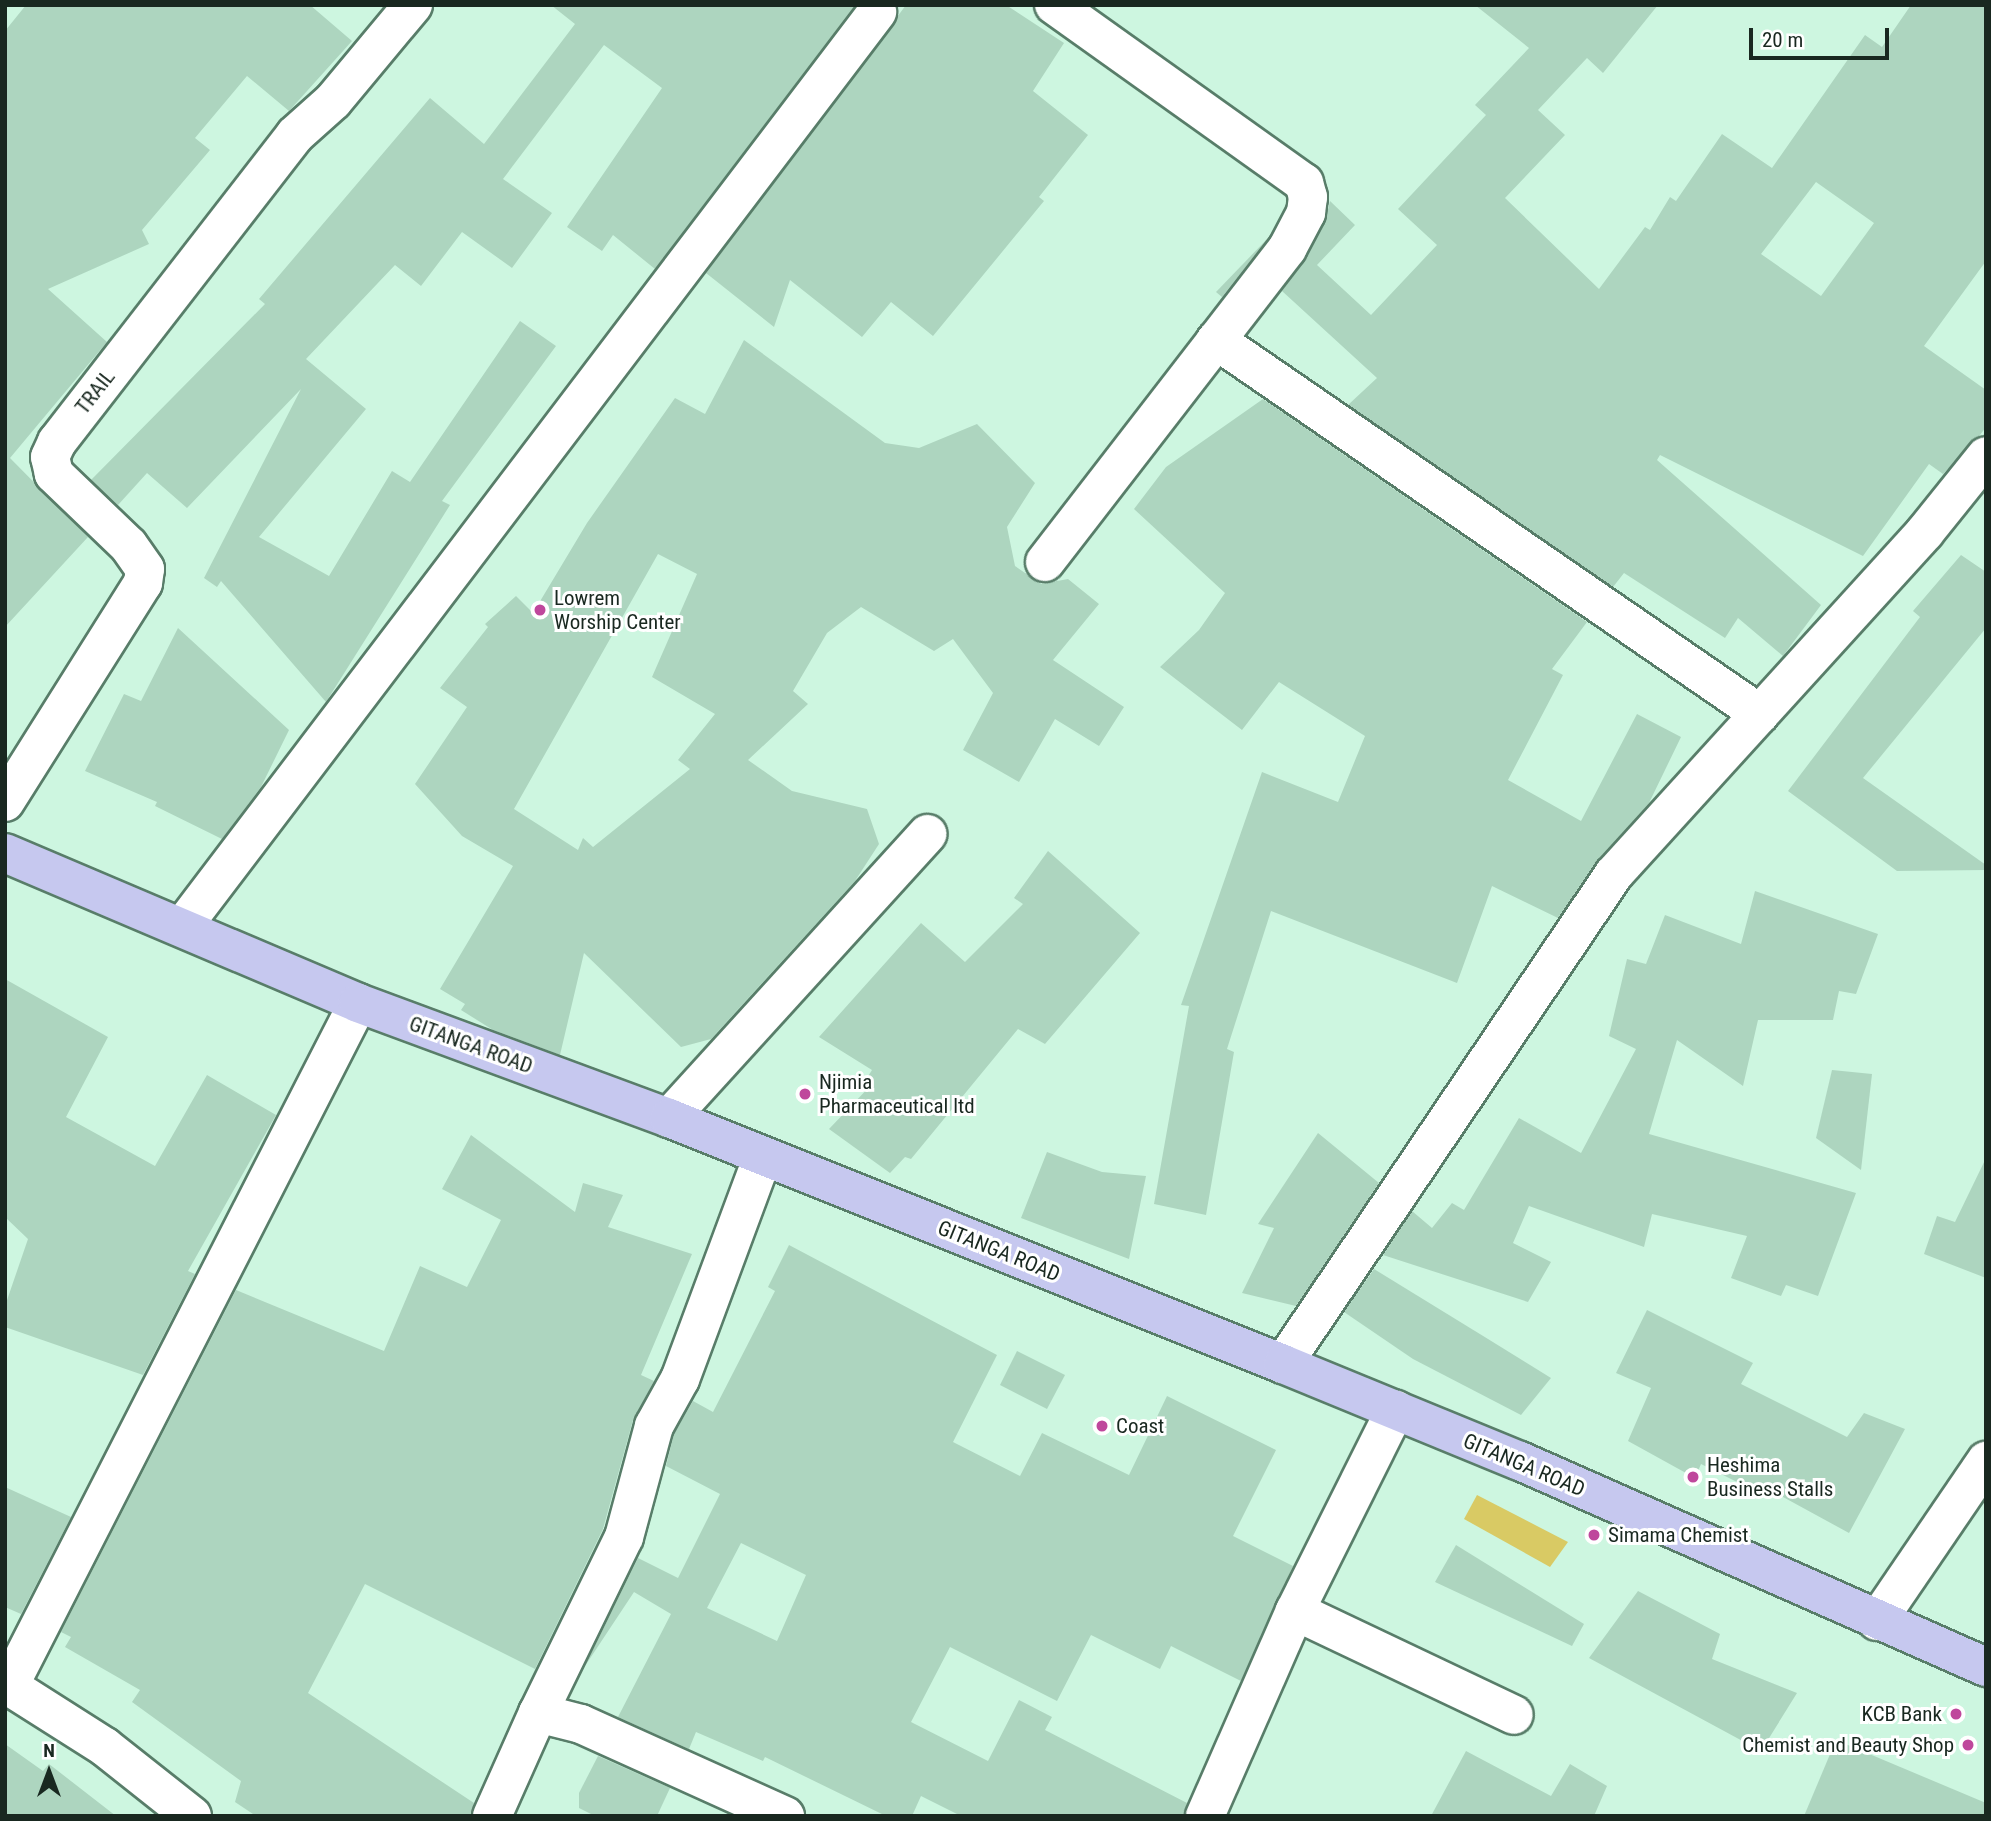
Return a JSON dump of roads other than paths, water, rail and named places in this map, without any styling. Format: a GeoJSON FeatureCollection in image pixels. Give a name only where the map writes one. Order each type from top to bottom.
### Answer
{"type":"FeatureCollection","features":[{"type":"Feature","properties":{"kind":"main road","name":"GITANGA ROAD"},"geometry":{"type":"LineString","coordinates":[[5,853],[183,926],[358,1003],[669,1118],[1520,1461],[1986,1667]]}},
{"type":"Feature","properties":{"kind":"street","name":"TRAIL"},"geometry":{"type":"LineString","coordinates":[[5,802],[143,583],[145,569],[128,545],[54,474],[50,457],[57,442],[295,135],[333,101],[413,5]]}},
{"type":"Feature","properties":{"kind":"street"},"geometry":{"type":"LineString","coordinates":[[1045,562],[1216,340],[1297,231],[1306,214],[1304,183],[1054,5]]}},
{"type":"Feature","properties":{"kind":"street"},"geometry":{"type":"LineString","coordinates":[[183,926],[877,12]]}},
{"type":"Feature","properties":{"kind":"street"},"geometry":{"type":"LineString","coordinates":[[1216,340],[1760,714]]}},
{"type":"Feature","properties":{"kind":"street"},"geometry":{"type":"LineString","coordinates":[[1283,1364],[1614,874],[1925,532],[1986,456]]}},
{"type":"Feature","properties":{"kind":"street"},"geometry":{"type":"LineString","coordinates":[[669,1118],[927,834]]}},
{"type":"Feature","properties":{"kind":"street"},"geometry":{"type":"LineString","coordinates":[[192,1816],[105,1747],[7,1685],[358,1003]]}},
{"type":"Feature","properties":{"kind":"street"},"geometry":{"type":"LineString","coordinates":[[492,1816],[537,1713],[624,1537],[653,1426],[680,1378],[762,1156]]}},
{"type":"Feature","properties":{"kind":"street"},"geometry":{"type":"LineString","coordinates":[[1205,1816],[1295,1611],[1395,1410]]}},
{"type":"Feature","properties":{"kind":"street"},"geometry":{"type":"LineString","coordinates":[[1877,1621],[1986,1461]]}},
{"type":"Feature","properties":{"kind":"street"},"geometry":{"type":"LineString","coordinates":[[1295,1611],[1514,1715]]}},
{"type":"Feature","properties":{"kind":"street"},"geometry":{"type":"LineString","coordinates":[[537,1713],[581,1724],[785,1816]]}},
{"type":"Feature","properties":{"kind":"place","name":"Lowrem Worship Center"},"geometry":{"type":"Point","coordinates":[540,610]}},
{"type":"Feature","properties":{"kind":"place","name":"Njimia Pharmaceutical ltd"},"geometry":{"type":"Point","coordinates":[805,1094]}},
{"type":"Feature","properties":{"kind":"place","name":"Coast"},"geometry":{"type":"Point","coordinates":[1102,1426]}},
{"type":"Feature","properties":{"kind":"place","name":"Heshima Business Stalls"},"geometry":{"type":"Point","coordinates":[1693,1477]}},
{"type":"Feature","properties":{"kind":"place","name":"Simama Chemist"},"geometry":{"type":"Point","coordinates":[1594,1535]}},
{"type":"Feature","properties":{"kind":"place","name":"KCB Bank"},"geometry":{"type":"Point","coordinates":[1956,1714]}},
{"type":"Feature","properties":{"kind":"place","name":"Chemist and Beauty Shop"},"geometry":{"type":"Point","coordinates":[1968,1745]}}]}
